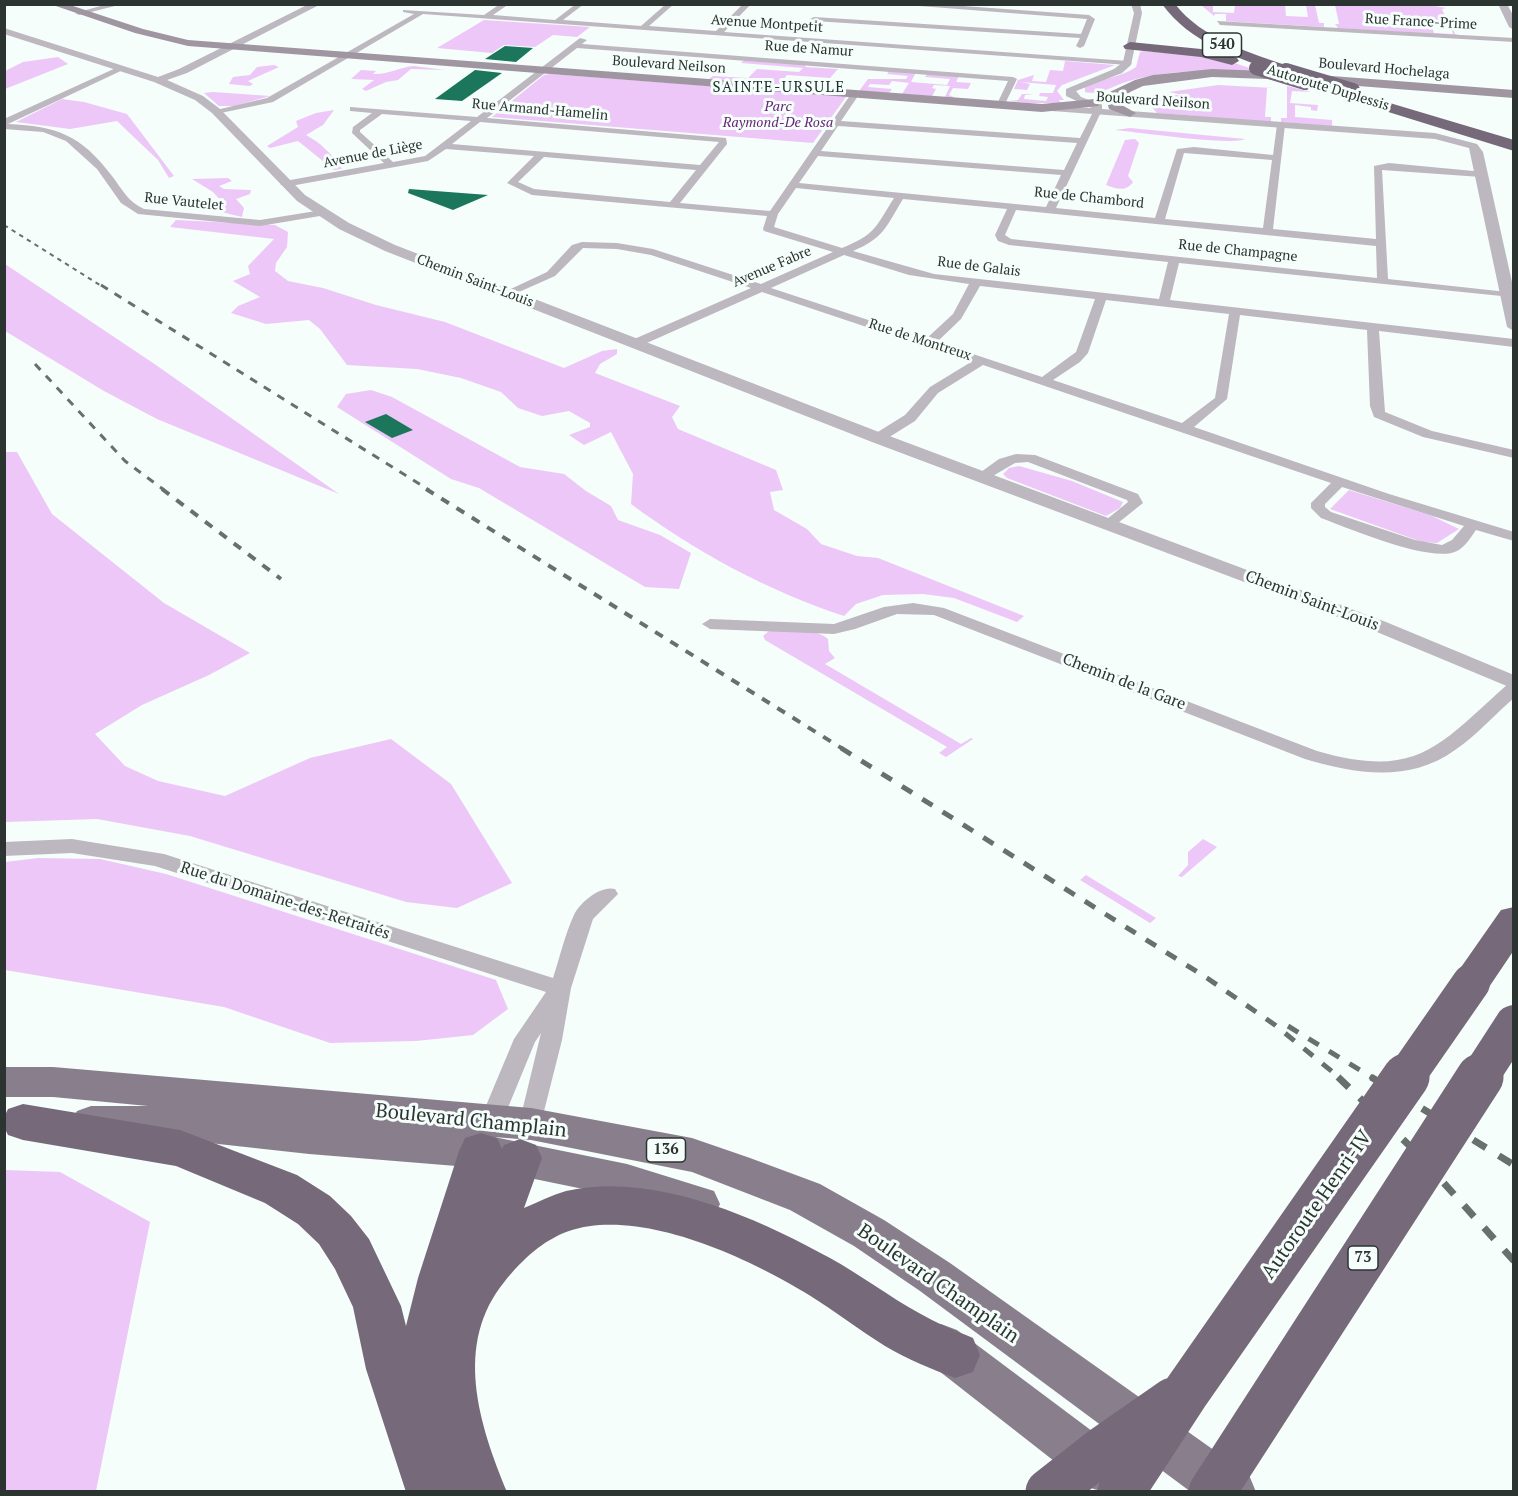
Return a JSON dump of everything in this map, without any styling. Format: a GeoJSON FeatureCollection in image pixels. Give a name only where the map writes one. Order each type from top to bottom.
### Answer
{"type":"FeatureCollection","features":[{"type":"Feature","properties":{"kind":"highway","name":"Autoroute Duplessis"},"geometry":{"type":"LineString","coordinates":[[1156,4],[1158,10],[1179,29],[1261,68],[1316,85],[1430,114]]}},
{"type":"Feature","properties":{"kind":"highway","name":"Autoroute Duplessis"},"geometry":{"type":"LineString","coordinates":[[1168,4],[1173,13],[1210,39],[1286,70],[1510,138]]}},
{"type":"Feature","properties":{"kind":"highway"},"geometry":{"type":"LineString","coordinates":[[1130,46],[1167,46],[1180,43],[1182,40]]}},
{"type":"Feature","properties":{"kind":"highway"},"geometry":{"type":"LineString","coordinates":[[1130,46],[1208,54],[1261,68]]}},
{"type":"Feature","properties":{"kind":"highway"},"geometry":{"type":"LineString","coordinates":[[1430,114],[1510,138]]}},
{"type":"Feature","properties":{"kind":"highway","name":"Autoroute Henri-IV"},"geometry":{"type":"LineString","coordinates":[[1121,1491],[1187,1391],[1514,920]]}},
{"type":"Feature","properties":{"kind":"highway","name":"73"},"geometry":{"type":"LineString","coordinates":[[1212,1491],[1514,1024]]}},
{"type":"Feature","properties":{"kind":"highway"},"geometry":{"type":"LineString","coordinates":[[11,1108],[180,1148],[281,1189],[314,1210],[335,1230],[352,1254],[377,1306],[391,1369],[430,1483]]}},
{"type":"Feature","properties":{"kind":"highway"},"geometry":{"type":"LineString","coordinates":[[481,1491],[451,1398],[450,1367],[454,1333],[470,1289],[506,1138]]}},
{"type":"Feature","properties":{"kind":"highway"},"geometry":{"type":"LineString","coordinates":[[430,1483],[421,1429],[422,1359],[442,1278],[506,1138]]}},
{"type":"Feature","properties":{"kind":"highway"},"geometry":{"type":"LineString","coordinates":[[470,1289],[496,1255],[536,1224],[585,1207],[608,1205],[631,1207],[682,1216],[756,1243],[814,1272],[913,1335],[955,1355]]}},
{"type":"Feature","properties":{"kind":"highway"},"geometry":{"type":"LineString","coordinates":[[1049,1491],[1187,1391]]}},
{"type":"Feature","properties":{"kind":"main road","name":"Boulevard Neilson"},"geometry":{"type":"LineString","coordinates":[[55,4],[167,39],[230,48],[1042,108]]}},
{"type":"Feature","properties":{"kind":"main road","name":"Boulevard Hochelaga"},"geometry":{"type":"LineString","coordinates":[[1042,108],[1093,108],[1125,90],[1153,79],[1225,73],[1514,94]]}},
{"type":"Feature","properties":{"kind":"main road"},"geometry":{"type":"LineString","coordinates":[[1085,82],[1081,91],[1090,95],[1125,90]]}},
{"type":"Feature","properties":{"kind":"main road"},"geometry":{"type":"LineString","coordinates":[[1125,90],[1112,104],[1119,110],[1130,113]]}},
{"type":"Feature","properties":{"kind":"main road","name":"Boulevard Champlain"},"geometry":{"type":"LineString","coordinates":[[11,1108],[53,1082],[506,1138],[692,1155],[805,1197],[869,1233],[935,1277],[1232,1491]]}},
{"type":"Feature","properties":{"kind":"main road","name":"Boulevard Champlain"},"geometry":{"type":"LineString","coordinates":[[506,1138],[738,1219],[807,1252],[862,1286],[1132,1491]]}},
{"type":"Feature","properties":{"kind":"street"},"geometry":{"type":"LineString","coordinates":[[79,13],[120,4]]}},
{"type":"Feature","properties":{"kind":"street"},"geometry":{"type":"LineString","coordinates":[[158,80],[230,48],[317,4]]}},
{"type":"Feature","properties":{"kind":"street","name":"Avenue Montpetit"},"geometry":{"type":"LineString","coordinates":[[416,4],[405,11],[717,34],[798,36],[1128,63]]}},
{"type":"Feature","properties":{"kind":"street"},"geometry":{"type":"LineString","coordinates":[[484,18],[506,4]]}},
{"type":"Feature","properties":{"kind":"street"},"geometry":{"type":"LineString","coordinates":[[555,23],[581,4]]}},
{"type":"Feature","properties":{"kind":"street"},"geometry":{"type":"LineString","coordinates":[[642,29],[671,4]]}},
{"type":"Feature","properties":{"kind":"street"},"geometry":{"type":"LineString","coordinates":[[717,34],[748,4]]}},
{"type":"Feature","properties":{"kind":"street"},"geometry":{"type":"LineString","coordinates":[[897,4],[1083,16],[1091,19],[1076,59]]}},
{"type":"Feature","properties":{"kind":"street"},"geometry":{"type":"LineString","coordinates":[[1050,209],[1082,141],[1093,108],[1073,97],[1070,91],[1073,87],[1085,82],[1118,71],[1128,63],[1130,46],[1138,19],[1135,4]]}},
{"type":"Feature","properties":{"kind":"street"},"geometry":{"type":"LineString","coordinates":[[1502,4],[1514,27]]}},
{"type":"Feature","properties":{"kind":"street"},"geometry":{"type":"LineString","coordinates":[[808,26],[820,12]]}},
{"type":"Feature","properties":{"kind":"street"},"geometry":{"type":"LineString","coordinates":[[216,111],[270,100],[420,13]]}},
{"type":"Feature","properties":{"kind":"street"},"geometry":{"type":"LineString","coordinates":[[814,19],[1083,36]]}},
{"type":"Feature","properties":{"kind":"street","name":"Rue France-Prime"},"geometry":{"type":"LineString","coordinates":[[1220,23],[1514,40]]}},
{"type":"Feature","properties":{"kind":"street","name":"Avenue de Liège"},"geometry":{"type":"LineString","coordinates":[[285,184],[423,160],[446,146],[602,26]]}},
{"type":"Feature","properties":{"kind":"street","name":"Chemin Saint-Louis"},"geometry":{"type":"LineString","coordinates":[[4,31],[158,80],[199,98],[216,111],[285,184],[321,213],[390,249],[878,438],[1379,626],[1514,685]]}},
{"type":"Feature","properties":{"kind":"street","name":"Rue de Namur"},"geometry":{"type":"LineString","coordinates":[[575,46],[1013,79],[1001,104]]}},
{"type":"Feature","properties":{"kind":"street"},"geometry":{"type":"LineString","coordinates":[[4,124],[121,69]]}},
{"type":"Feature","properties":{"kind":"street"},"geometry":{"type":"LineString","coordinates":[[542,154],[512,183],[531,192],[773,214],[856,93]]}},
{"type":"Feature","properties":{"kind":"street","name":"Boulevard Neilson"},"geometry":{"type":"LineString","coordinates":[[1093,108],[1130,113],[1435,136],[1464,142],[1476,149],[1481,174]]}},
{"type":"Feature","properties":{"kind":"street","name":"Rue Armand-Hamelin"},"geometry":{"type":"LineString","coordinates":[[352,109],[717,139],[724,142],[703,168]]}},
{"type":"Feature","properties":{"kind":"street"},"geometry":{"type":"LineString","coordinates":[[381,111],[356,129],[356,133],[392,166]]}},
{"type":"Feature","properties":{"kind":"street"},"geometry":{"type":"LineString","coordinates":[[837,123],[1082,141]]}},
{"type":"Feature","properties":{"kind":"street","name":"Rue Vautelet"},"geometry":{"type":"LineString","coordinates":[[4,124],[42,129],[66,137],[105,174],[124,203],[131,209],[260,223],[321,213]]}},
{"type":"Feature","properties":{"kind":"street"},"geometry":{"type":"LineString","coordinates":[[1268,232],[1281,125]]}},
{"type":"Feature","properties":{"kind":"street"},"geometry":{"type":"LineString","coordinates":[[446,146],[703,168]]}},
{"type":"Feature","properties":{"kind":"street"},"geometry":{"type":"LineString","coordinates":[[1159,221],[1180,151],[1194,150],[1277,158]]}},
{"type":"Feature","properties":{"kind":"street"},"geometry":{"type":"LineString","coordinates":[[817,153],[1066,173]]}},
{"type":"Feature","properties":{"kind":"street"},"geometry":{"type":"LineString","coordinates":[[1383,282],[1377,168],[1389,166],[1481,174],[1514,327]]}},
{"type":"Feature","properties":{"kind":"street"},"geometry":{"type":"LineString","coordinates":[[673,205],[703,168]]}},
{"type":"Feature","properties":{"kind":"street","name":"Rue de Chambord"},"geometry":{"type":"LineString","coordinates":[[794,185],[1380,243]]}},
{"type":"Feature","properties":{"kind":"street","name":"Avenue Fabre"},"geometry":{"type":"LineString","coordinates":[[636,343],[874,236],[900,196]]}},
{"type":"Feature","properties":{"kind":"street","name":"Rue de Champagne"},"geometry":{"type":"LineString","coordinates":[[1013,206],[1000,235],[1002,239],[1174,260],[1507,295]]}},
{"type":"Feature","properties":{"kind":"street","name":"Rue de Galais"},"geometry":{"type":"LineString","coordinates":[[773,214],[768,229],[909,272],[976,282],[1514,343]]}},
{"type":"Feature","properties":{"kind":"street","name":"Rue de Montreux"},"geometry":{"type":"LineString","coordinates":[[506,294],[551,274],[576,247],[589,244],[653,252],[1514,537]]}},
{"type":"Feature","properties":{"kind":"street"},"geometry":{"type":"LineString","coordinates":[[1164,302],[1174,260]]}},
{"type":"Feature","properties":{"kind":"street"},"geometry":{"type":"LineString","coordinates":[[928,343],[950,327],[958,317],[976,282]]}},
{"type":"Feature","properties":{"kind":"street"},"geometry":{"type":"LineString","coordinates":[[1044,381],[1077,359],[1082,353],[1102,296]]}},
{"type":"Feature","properties":{"kind":"street"},"geometry":{"type":"LineString","coordinates":[[1184,428],[1221,399],[1235,311]]}},
{"type":"Feature","properties":{"kind":"street"},"geometry":{"type":"LineString","coordinates":[[1373,327],[1376,406],[1379,414],[1391,421],[1442,437],[1514,454]]}},
{"type":"Feature","properties":{"kind":"street"},"geometry":{"type":"LineString","coordinates":[[878,438],[910,418],[934,390],[981,361]]}},
{"type":"Feature","properties":{"kind":"street"},"geometry":{"type":"LineString","coordinates":[[981,477],[1008,459],[1017,456],[1030,458],[1133,497],[1136,503],[1131,509],[1108,524]]}},
{"type":"Feature","properties":{"kind":"street"},"geometry":{"type":"LineString","coordinates":[[1341,481],[1318,503],[1318,508],[1326,515],[1422,548],[1438,552],[1450,549],[1473,525]]}},
{"type":"Feature","properties":{"kind":"street","name":"Chemin de la Gare"},"geometry":{"type":"LineString","coordinates":[[710,624],[845,629],[885,611],[898,608],[930,609],[1137,686],[1311,755],[1342,764],[1371,768],[1400,766],[1448,747],[1514,685]]}},
{"type":"Feature","properties":{"kind":"street","name":"Rue du Domaine-des-Retraités"},"geometry":{"type":"LineString","coordinates":[[4,849],[72,846],[157,860],[560,988]]}},
{"type":"Feature","properties":{"kind":"street"},"geometry":{"type":"LineString","coordinates":[[506,1138],[551,1040],[560,988],[584,915],[608,894]]}},
{"type":"Feature","properties":{"kind":"street"},"geometry":{"type":"LineString","coordinates":[[506,1138],[525,1039],[560,988]]}},
{"type":"Feature","properties":{"kind":"green space"},"geometry":{"type":"Polygon","coordinates":[[[1405,4],[1446,8],[1442,9],[1449,25],[1431,25],[1434,33],[1453,34],[1451,28],[1457,28],[1453,29],[1455,34],[1461,36],[1338,28],[1335,24],[1339,24],[1335,5],[1405,4]]]}},
{"type":"Feature","properties":{"kind":"green space"},"geometry":{"type":"Polygon","coordinates":[[[1201,5],[1213,5],[1213,12],[1234,13],[1235,5],[1285,5],[1286,16],[1308,17],[1306,5],[1315,5],[1319,23],[1324,23],[1324,27],[1221,21],[1226,21],[1226,14],[1215,14],[1214,16],[1201,5]]]}},
{"type":"Feature","properties":{"kind":"green space"},"geometry":{"type":"Polygon","coordinates":[[[484,20],[590,27],[577,37],[553,35],[535,47],[504,45],[492,53],[437,48],[484,20]]]}},
{"type":"Feature","properties":{"kind":"green space"},"geometry":{"type":"Polygon","coordinates":[[[1140,52],[1216,57],[1262,72],[1195,71],[1162,74],[1129,81],[1096,93],[1085,92],[1085,87],[1124,74],[1136,67],[1140,52]]]}},
{"type":"Feature","properties":{"kind":"green space"},"geometry":{"type":"Polygon","coordinates":[[[58,57],[68,64],[5,89],[5,71],[23,62],[58,57]]]}},
{"type":"Feature","properties":{"kind":"green space"},"geometry":{"type":"Polygon","coordinates":[[[744,60],[807,64],[805,67],[838,69],[830,78],[787,75],[783,80],[830,84],[827,89],[709,79],[713,76],[748,78],[757,69],[799,72],[803,68],[741,63],[744,60]]]}},
{"type":"Feature","properties":{"kind":"green space"},"geometry":{"type":"Polygon","coordinates":[[[1065,61],[1115,65],[1062,85],[1057,91],[1064,100],[1059,100],[1061,103],[1009,101],[1018,100],[1022,94],[1034,94],[1025,95],[1024,99],[1046,101],[1048,97],[1039,96],[1040,93],[1053,93],[1056,85],[1020,82],[1030,84],[1027,90],[1014,89],[1018,80],[1034,75],[1032,81],[1046,82],[1050,70],[1063,71],[1065,61]]]}},
{"type":"Feature","properties":{"kind":"green space"},"geometry":{"type":"Polygon","coordinates":[[[274,65],[279,67],[248,81],[253,84],[250,86],[229,84],[233,77],[250,75],[257,67],[274,65]]]}},
{"type":"Feature","properties":{"kind":"green space"},"geometry":{"type":"Polygon","coordinates":[[[414,66],[445,70],[411,69],[398,80],[386,82],[366,91],[362,89],[374,80],[351,79],[361,70],[376,71],[373,74],[378,74],[414,66]]]}},
{"type":"Feature","properties":{"kind":"green space"},"geometry":{"type":"Polygon","coordinates":[[[890,70],[916,72],[911,82],[947,85],[950,79],[925,77],[928,73],[959,76],[956,82],[971,83],[968,89],[953,88],[949,95],[956,98],[945,97],[950,86],[934,85],[932,88],[936,89],[932,96],[902,94],[909,83],[892,81],[889,85],[870,84],[868,87],[892,89],[889,93],[859,91],[868,79],[906,79],[908,76],[887,74],[890,70]]]}},
{"type":"Feature","properties":{"kind":"green space","name":"Parc Raymond-De Rosa"},"geometry":{"type":"Polygon","coordinates":[[[544,75],[846,97],[813,143],[492,117],[544,75]]]}},
{"type":"Feature","properties":{"kind":"green space"},"geometry":{"type":"Polygon","coordinates":[[[1218,85],[1273,88],[1267,88],[1265,117],[1271,117],[1271,122],[1157,113],[1148,103],[1156,103],[1149,101],[1160,95],[1182,95],[1169,92],[1218,85]]]}},
{"type":"Feature","properties":{"kind":"green space"},"geometry":{"type":"Polygon","coordinates":[[[1287,86],[1311,92],[1292,91],[1290,103],[1318,105],[1317,111],[1311,110],[1311,107],[1295,105],[1295,117],[1332,120],[1332,126],[1281,122],[1281,118],[1287,118],[1287,86]]]}},
{"type":"Feature","properties":{"kind":"green space"},"geometry":{"type":"Polygon","coordinates":[[[204,93],[270,96],[235,106],[219,106],[204,93]]]}},
{"type":"Feature","properties":{"kind":"green space"},"geometry":{"type":"Polygon","coordinates":[[[62,99],[84,102],[127,114],[174,176],[169,178],[158,160],[117,121],[70,129],[16,122],[62,99]]]}},
{"type":"Feature","properties":{"kind":"green space"},"geometry":{"type":"Polygon","coordinates":[[[334,110],[323,125],[306,135],[326,149],[342,169],[334,170],[298,141],[270,148],[267,146],[298,127],[296,121],[316,113],[334,110]]]}},
{"type":"Feature","properties":{"kind":"green space"},"geometry":{"type":"Polygon","coordinates":[[[1130,128],[1245,139],[1204,140],[1115,130],[1130,128]]]}},
{"type":"Feature","properties":{"kind":"green space"},"geometry":{"type":"Polygon","coordinates":[[[1135,139],[1139,143],[1128,176],[1133,182],[1124,188],[1106,185],[1125,140],[1135,139]]]}},
{"type":"Feature","properties":{"kind":"green space"},"geometry":{"type":"Polygon","coordinates":[[[228,178],[232,181],[219,186],[224,189],[251,190],[250,194],[236,199],[244,208],[242,217],[213,210],[223,203],[213,192],[192,179],[228,178]]]}},
{"type":"Feature","properties":{"kind":"green space"},"geometry":{"type":"Polygon","coordinates":[[[176,220],[275,225],[288,232],[287,247],[276,263],[275,271],[288,281],[323,288],[376,305],[445,322],[564,368],[602,351],[617,349],[617,354],[600,364],[595,373],[680,406],[672,417],[678,429],[776,470],[783,490],[770,492],[774,510],[807,529],[821,544],[857,556],[878,558],[1024,616],[1017,622],[954,598],[923,594],[883,595],[856,604],[844,616],[760,582],[707,554],[631,504],[633,474],[611,432],[584,445],[569,435],[590,427],[590,423],[569,411],[542,416],[518,408],[501,392],[461,378],[417,369],[347,365],[320,329],[309,320],[266,324],[231,313],[238,306],[260,297],[233,281],[250,274],[248,266],[274,239],[170,227],[176,220]]]}},
{"type":"Feature","properties":{"kind":"green space"},"geometry":{"type":"Polygon","coordinates":[[[5,264],[156,365],[339,494],[157,419],[104,391],[5,331],[5,264]]]}},
{"type":"Feature","properties":{"kind":"green space"},"geometry":{"type":"Polygon","coordinates":[[[371,390],[392,397],[520,467],[564,474],[611,506],[618,520],[660,535],[691,553],[679,589],[645,587],[479,488],[451,479],[337,407],[346,394],[371,390]]]}},
{"type":"Feature","properties":{"kind":"green space"},"geometry":{"type":"Polygon","coordinates":[[[5,452],[17,452],[52,514],[164,603],[250,653],[209,675],[142,705],[95,734],[125,766],[158,781],[225,796],[310,758],[391,739],[451,784],[512,883],[457,908],[406,902],[190,836],[97,819],[5,822],[5,452]]]}},
{"type":"Feature","properties":{"kind":"green space"},"geometry":{"type":"Polygon","coordinates":[[[1019,466],[1072,481],[1123,502],[1120,508],[1106,516],[1007,478],[1003,474],[1009,468],[1019,466]]]}},
{"type":"Feature","properties":{"kind":"green space"},"geometry":{"type":"Polygon","coordinates":[[[1349,490],[1430,515],[1459,529],[1437,543],[1422,542],[1330,509],[1349,490]]]}},
{"type":"Feature","properties":{"kind":"green space"},"geometry":{"type":"Polygon","coordinates":[[[800,630],[822,635],[828,639],[829,651],[835,658],[825,664],[961,744],[973,739],[946,757],[939,753],[947,747],[765,640],[763,636],[769,631],[800,630]]]}},
{"type":"Feature","properties":{"kind":"green space"},"geometry":{"type":"Polygon","coordinates":[[[1203,839],[1217,847],[1182,877],[1178,876],[1188,865],[1188,852],[1203,839]]]}},
{"type":"Feature","properties":{"kind":"green space"},"geometry":{"type":"Polygon","coordinates":[[[38,858],[100,859],[166,874],[496,980],[508,1009],[473,1035],[416,1041],[330,1043],[224,1007],[5,970],[5,862],[38,858]]]}},
{"type":"Feature","properties":{"kind":"green space"},"geometry":{"type":"Polygon","coordinates":[[[1086,875],[1156,918],[1150,923],[1080,880],[1086,875]]]}},
{"type":"Feature","properties":{"kind":"green space"},"geometry":{"type":"Polygon","coordinates":[[[5,1170],[60,1172],[150,1222],[96,1491],[5,1491],[5,1170]]]}},
{"type":"Feature","properties":{"kind":"building"},"geometry":{"type":"Polygon","coordinates":[[[505,46],[533,48],[516,62],[485,59],[505,46]]]}},
{"type":"Feature","properties":{"kind":"building"},"geometry":{"type":"Polygon","coordinates":[[[475,70],[502,73],[462,101],[435,99],[475,70]]]}},
{"type":"Feature","properties":{"kind":"building"},"geometry":{"type":"Polygon","coordinates":[[[409,189],[488,195],[453,210],[408,193],[409,189]]]}},
{"type":"Feature","properties":{"kind":"building"},"geometry":{"type":"Polygon","coordinates":[[[386,414],[413,430],[392,438],[365,422],[386,414]]]}},
{"type":"Feature","properties":{"kind":"railway"},"geometry":{"type":"LineString","coordinates":[[4,225],[103,287]]}},
{"type":"Feature","properties":{"kind":"railway"},"geometry":{"type":"LineString","coordinates":[[101,285],[429,490]]}},
{"type":"Feature","properties":{"kind":"railway"},"geometry":{"type":"LineString","coordinates":[[35,364],[125,461],[164,490]]}},
{"type":"Feature","properties":{"kind":"railway"},"geometry":{"type":"LineString","coordinates":[[162,489],[281,579]]}},
{"type":"Feature","properties":{"kind":"railway"},"geometry":{"type":"LineString","coordinates":[[426,489],[843,749]]}},
{"type":"Feature","properties":{"kind":"railway"},"geometry":{"type":"LineString","coordinates":[[841,748],[1207,978],[1275,1025],[1340,1078]]}},
{"type":"Feature","properties":{"kind":"railway"},"geometry":{"type":"LineString","coordinates":[[1288,1026],[1373,1078]]}},
{"type":"Feature","properties":{"kind":"railway"},"geometry":{"type":"LineString","coordinates":[[1338,1077],[1415,1151],[1514,1261]]}},
{"type":"Feature","properties":{"kind":"railway"},"geometry":{"type":"LineString","coordinates":[[1371,1077],[1514,1165]]}},
{"type":"Feature","properties":{"kind":"district","name":"SAINTE-URSULE"},"geometry":{"type":"Point","coordinates":[779,88]}}]}
